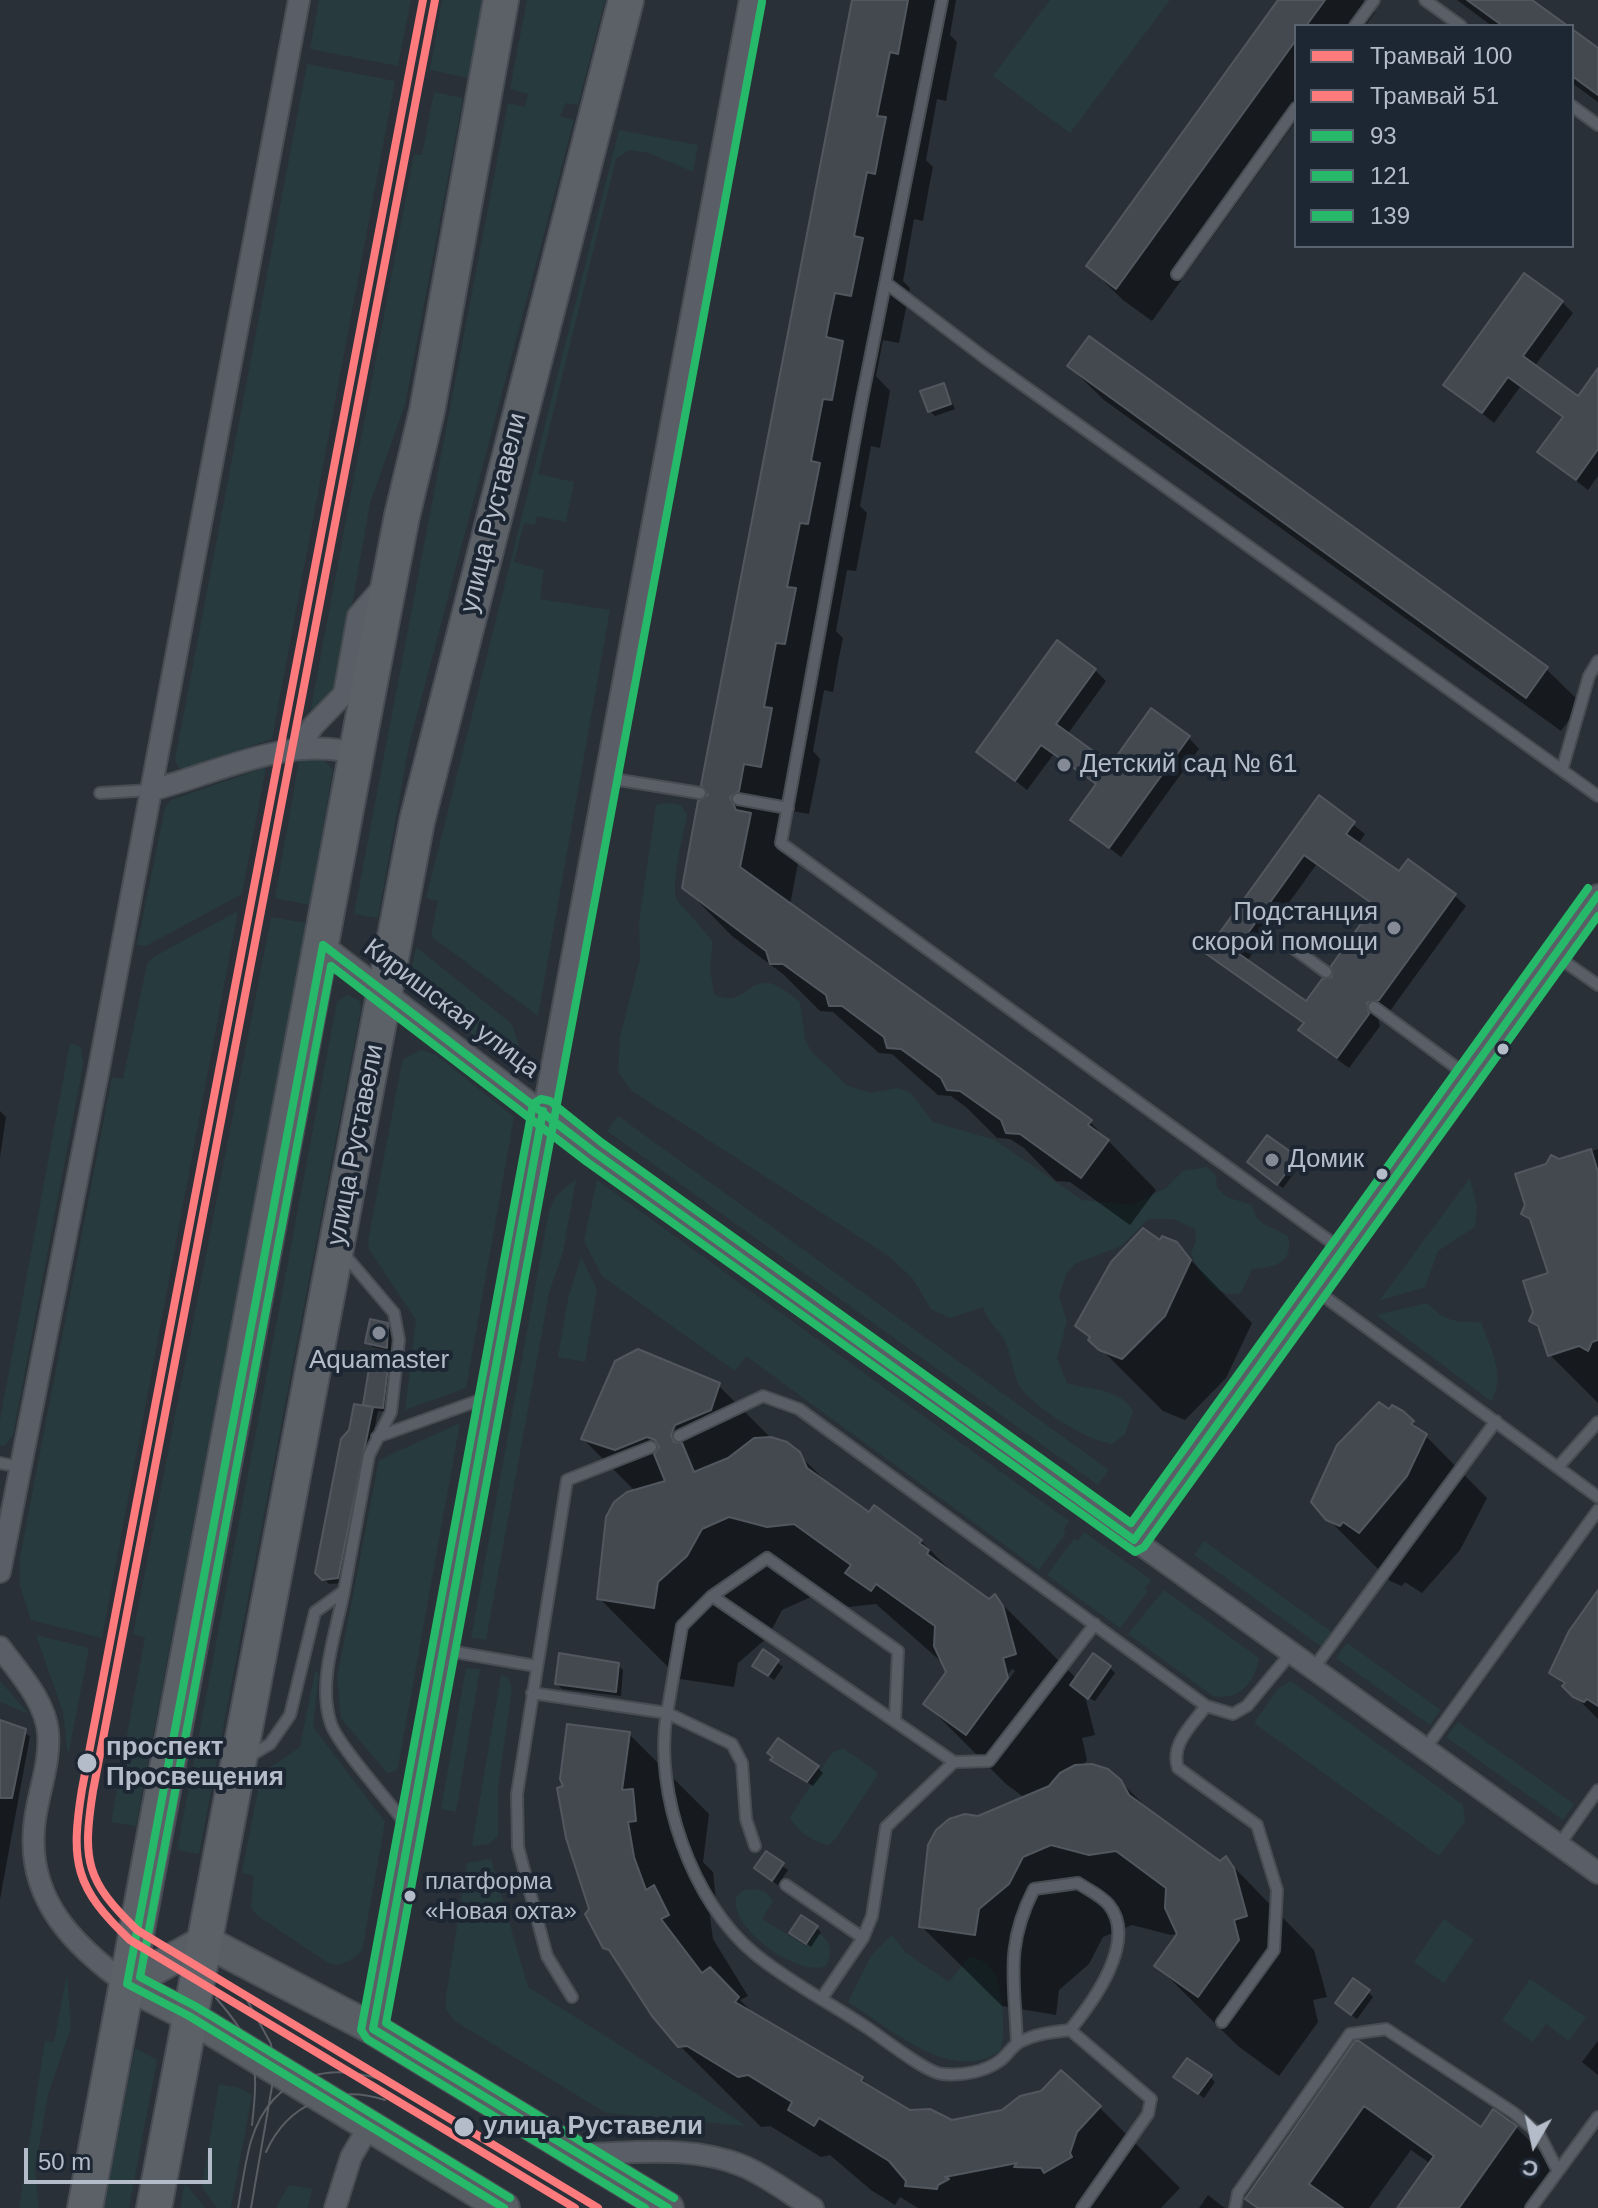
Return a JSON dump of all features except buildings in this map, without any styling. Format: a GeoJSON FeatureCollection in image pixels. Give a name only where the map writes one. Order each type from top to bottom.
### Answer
{"type":"FeatureCollection","features":[{"type":"Feature","properties":{"kind":"main road"},"geometry":{"type":"LineString","coordinates":[[85,2208],[390,580],[427,411],[501,0]]}},
{"type":"Feature","properties":{"kind":"main road","name":"улица Руставели"},"geometry":{"type":"LineString","coordinates":[[154,2208],[432,755],[626,0]]}},
{"type":"Feature","properties":{"kind":"main road"},"geometry":{"type":"LineString","coordinates":[[127,1984],[205,1941],[373,2029],[668,2208]]}},
{"type":"Feature","properties":{"kind":"main road"},"geometry":{"type":"LineString","coordinates":[[127,1984],[189,2016],[368,2128],[504,2208]]}},
{"type":"Feature","properties":{"kind":"street"},"geometry":{"type":"LineString","coordinates":[[0,1572],[10,1465],[152,790],[299,0]]}},
{"type":"Feature","properties":{"kind":"street"},"geometry":{"type":"LineString","coordinates":[[373,2029],[750,0]]}},
{"type":"Feature","properties":{"kind":"street"},"geometry":{"type":"LineString","coordinates":[[299,747],[313,726],[344,694],[358,616],[390,580]]}},
{"type":"Feature","properties":{"kind":"street"},"geometry":{"type":"LineString","coordinates":[[152,790],[299,747],[335,747],[357,754]]}},
{"type":"Feature","properties":{"kind":"street"},"geometry":{"type":"LineString","coordinates":[[1134,1540],[1598,895]]}},
{"type":"Feature","properties":{"kind":"street","name":"Киришская улица"},"geometry":{"type":"LineString","coordinates":[[323,945],[594,1152],[1598,1873]]}},
{"type":"Feature","properties":{"kind":"street"},"geometry":{"type":"LineString","coordinates":[[0,1647],[42,1707],[48,1732],[34,1829],[39,1882],[47,1905],[67,1933],[127,1984]]}},
{"type":"Feature","properties":{"kind":"street"},"geometry":{"type":"LineString","coordinates":[[335,2208],[351,2157],[368,2128]]}},
{"type":"Feature","properties":{"kind":"street"},"geometry":{"type":"LineString","coordinates":[[579,2154],[677,2152],[713,2156],[745,2167],[813,2208]]}},
{"type":"Feature","properties":{"kind":"lane"},"geometry":{"type":"LineString","coordinates":[[942,0],[781,843],[1342,1250]]}},
{"type":"Feature","properties":{"kind":"lane"},"geometry":{"type":"LineString","coordinates":[[1356,24],[1374,0]]}},
{"type":"Feature","properties":{"kind":"lane"},"geometry":{"type":"LineString","coordinates":[[1425,0],[1458,24]]}},
{"type":"Feature","properties":{"kind":"lane"},"geometry":{"type":"LineString","coordinates":[[1574,107],[1598,125]]}},
{"type":"Feature","properties":{"kind":"lane"},"geometry":{"type":"LineString","coordinates":[[1177,274],[1294,111]]}},
{"type":"Feature","properties":{"kind":"lane"},"geometry":{"type":"LineString","coordinates":[[886,283],[985,358],[1598,796]]}},
{"type":"Feature","properties":{"kind":"lane"},"geometry":{"type":"LineString","coordinates":[[1562,770],[1589,676],[1598,661]]}},
{"type":"Feature","properties":{"kind":"lane"},"geometry":{"type":"LineString","coordinates":[[607,778],[700,793]]}},
{"type":"Feature","properties":{"kind":"lane"},"geometry":{"type":"LineString","coordinates":[[100,793],[152,790]]}},
{"type":"Feature","properties":{"kind":"lane"},"geometry":{"type":"LineString","coordinates":[[738,799],[788,808]]}},
{"type":"Feature","properties":{"kind":"lane"},"geometry":{"type":"LineString","coordinates":[[1293,948],[1326,972]]}},
{"type":"Feature","properties":{"kind":"lane"},"geometry":{"type":"LineString","coordinates":[[1555,955],[1598,985]]}},
{"type":"Feature","properties":{"kind":"lane"},"geometry":{"type":"LineString","coordinates":[[1374,1007],[1468,1076]]}},
{"type":"Feature","properties":{"kind":"lane"},"geometry":{"type":"LineString","coordinates":[[337,1245],[394,1313],[399,1340],[391,1412],[369,1455],[327,1675],[326,1703],[332,1728],[410,1828]]}},
{"type":"Feature","properties":{"kind":"lane"},"geometry":{"type":"LineString","coordinates":[[1314,1289],[1598,1497]]}},
{"type":"Feature","properties":{"kind":"lane"},"geometry":{"type":"LineString","coordinates":[[377,1437],[491,1396]]}},
{"type":"Feature","properties":{"kind":"lane"},"geometry":{"type":"LineString","coordinates":[[679,1436],[763,1396],[799,1409],[1206,1706],[1233,1714],[1247,1706],[1291,1653]]}},
{"type":"Feature","properties":{"kind":"lane"},"geometry":{"type":"LineString","coordinates":[[1313,1669],[1496,1421]]}},
{"type":"Feature","properties":{"kind":"lane"},"geometry":{"type":"LineString","coordinates":[[1558,1467],[1598,1422]]}},
{"type":"Feature","properties":{"kind":"lane"},"geometry":{"type":"LineString","coordinates":[[572,1997],[547,1956],[518,1847],[517,1794],[567,1480],[651,1447]]}},
{"type":"Feature","properties":{"kind":"lane"},"geometry":{"type":"LineString","coordinates":[[1425,1749],[1598,1510]]}},
{"type":"Feature","properties":{"kind":"lane"},"geometry":{"type":"LineString","coordinates":[[895,1720],[898,1651],[767,1558],[712,1596],[682,1626],[667,1713],[665,1763],[674,1818],[705,1894],[730,1930],[755,1954],[940,2074],[974,2073],[999,2062],[1017,2044],[1042,2033],[1070,2030],[1151,2099],[1148,2114],[1082,2208]]}},
{"type":"Feature","properties":{"kind":"lane"},"geometry":{"type":"LineString","coordinates":[[239,1761],[270,1744],[290,1715],[315,1612],[344,1591]]}},
{"type":"Feature","properties":{"kind":"lane"},"geometry":{"type":"LineString","coordinates":[[712,1596],[954,1762],[989,1761],[1095,1624]]}},
{"type":"Feature","properties":{"kind":"lane"},"geometry":{"type":"LineString","coordinates":[[443,1650],[536,1666]]}},
{"type":"Feature","properties":{"kind":"lane"},"geometry":{"type":"LineString","coordinates":[[532,1693],[667,1713],[732,1744],[742,1763],[746,1819],[755,1846]]}},
{"type":"Feature","properties":{"kind":"lane"},"geometry":{"type":"LineString","coordinates":[[1206,1706],[1179,1743],[1174,1756],[1178,1768],[1257,1825],[1277,1890],[1274,1950],[1222,2022]]}},
{"type":"Feature","properties":{"kind":"lane"},"geometry":{"type":"LineString","coordinates":[[822,1998],[863,1938],[872,1916],[886,1827],[954,1762]]}},
{"type":"Feature","properties":{"kind":"lane"},"geometry":{"type":"LineString","coordinates":[[1559,1845],[1598,1790]]}},
{"type":"Feature","properties":{"kind":"lane"},"geometry":{"type":"LineString","coordinates":[[1017,2044],[1011,1977],[1018,1921],[1034,1889],[1078,1883],[1109,1905],[1118,1932],[1110,1974],[1070,2030]]}},
{"type":"Feature","properties":{"kind":"lane"},"geometry":{"type":"LineString","coordinates":[[786,1885],[863,1938]]}},
{"type":"Feature","properties":{"kind":"lane"},"geometry":{"type":"LineString","coordinates":[[1235,2208],[1238,2193],[1350,2034],[1386,2029],[1514,2113],[1539,2134],[1558,2171]]}},
{"type":"Feature","properties":{"kind":"lane"},"geometry":{"type":"LineString","coordinates":[[1531,2208],[1598,2117]]}},
{"type":"Feature","properties":{"kind":"green space"},"geometry":{"type":"Polygon","coordinates":[[[319,0],[411,0],[398,66],[310,49],[319,0]]]}},
{"type":"Feature","properties":{"kind":"green space"},"geometry":{"type":"Polygon","coordinates":[[[442,0],[483,0],[468,78],[430,70],[442,0]]]}},
{"type":"Feature","properties":{"kind":"green space"},"geometry":{"type":"Polygon","coordinates":[[[527,0],[605,0],[578,105],[566,103],[560,116],[574,120],[409,745],[378,918],[354,914],[508,103],[525,107],[528,94],[510,89],[527,0]]]}},
{"type":"Feature","properties":{"kind":"green space"},"geometry":{"type":"Polygon","coordinates":[[[1050,0],[1170,0],[1070,133],[993,76],[1050,0]]]}},
{"type":"Feature","properties":{"kind":"green space"},"geometry":{"type":"Polygon","coordinates":[[[307,64],[395,81],[272,739],[179,768],[175,760],[307,64]]]}},
{"type":"Feature","properties":{"kind":"green space"},"geometry":{"type":"Polygon","coordinates":[[[434,92],[463,98],[405,405],[370,503],[339,679],[329,699],[309,719],[414,154],[422,155],[434,92]]]}},
{"type":"Feature","properties":{"kind":"green space"},"geometry":{"type":"Polygon","coordinates":[[[619,130],[698,145],[693,172],[649,153],[629,150],[616,159],[538,474],[574,482],[566,522],[537,516],[535,525],[524,523],[514,562],[544,570],[540,599],[610,610],[538,1016],[431,936],[438,901],[426,898],[619,130]]]}},
{"type":"Feature","properties":{"kind":"green space"},"geometry":{"type":"Polygon","coordinates":[[[306,757],[323,759],[333,770],[309,905],[275,898],[299,761],[306,757]]]}},
{"type":"Feature","properties":{"kind":"green space"},"geometry":{"type":"Polygon","coordinates":[[[266,767],[242,894],[146,946],[137,945],[165,808],[171,800],[266,767]]]}},
{"type":"Feature","properties":{"kind":"green space"},"geometry":{"type":"Polygon","coordinates":[[[656,805],[681,805],[687,815],[676,875],[676,897],[713,942],[710,968],[714,994],[732,998],[757,984],[780,987],[800,1002],[805,1039],[811,1051],[848,1086],[872,1093],[897,1088],[910,1092],[933,1122],[995,1140],[1082,1200],[1132,1205],[1166,1188],[1183,1171],[1207,1167],[1216,1176],[1217,1188],[1227,1197],[1252,1205],[1261,1222],[1288,1236],[1285,1258],[1275,1265],[1252,1269],[1241,1293],[1224,1292],[1210,1284],[1191,1253],[1196,1241],[1195,1229],[1173,1219],[1148,1219],[1121,1246],[1075,1264],[1066,1274],[1059,1297],[1067,1321],[1057,1358],[1067,1383],[1113,1394],[1133,1411],[1125,1434],[1112,1444],[1089,1437],[1061,1422],[1026,1394],[1017,1380],[1006,1343],[983,1307],[950,1318],[931,1309],[913,1279],[889,1256],[632,1091],[618,1072],[620,1037],[640,959],[639,922],[656,805]]]}},
{"type":"Feature","properties":{"kind":"green space"},"geometry":{"type":"Polygon","coordinates":[[[238,911],[102,1638],[31,1620],[20,1586],[20,1557],[112,1077],[123,1079],[147,964],[155,956],[238,911]]]}},
{"type":"Feature","properties":{"kind":"green space"},"geometry":{"type":"Polygon","coordinates":[[[271,917],[306,923],[136,1826],[111,1822],[145,1637],[133,1634],[271,917]]]}},
{"type":"Feature","properties":{"kind":"green space"},"geometry":{"type":"Polygon","coordinates":[[[416,947],[512,1024],[523,1059],[497,1052],[418,996],[412,978],[416,947]]]}},
{"type":"Feature","properties":{"kind":"green space"},"geometry":{"type":"Polygon","coordinates":[[[347,995],[359,1000],[361,1008],[199,1854],[177,1850],[337,1002],[347,995]]]}},
{"type":"Feature","properties":{"kind":"green space"},"geometry":{"type":"Polygon","coordinates":[[[70,1043],[81,1047],[83,1065],[13,1435],[5,1445],[0,1446],[0,1420],[70,1043]]]}},
{"type":"Feature","properties":{"kind":"green space"},"geometry":{"type":"Polygon","coordinates":[[[421,1050],[436,1055],[514,1117],[466,1388],[405,1410],[416,1320],[369,1249],[368,1241],[403,1059],[421,1050]]]}},
{"type":"Feature","properties":{"kind":"green space"},"geometry":{"type":"Polygon","coordinates":[[[618,1116],[1109,1470],[1098,1485],[607,1131],[618,1116]]]}},
{"type":"Feature","properties":{"kind":"green space"},"geometry":{"type":"Polygon","coordinates":[[[1470,1178],[1477,1207],[1475,1227],[1438,1251],[1425,1287],[1379,1301],[1470,1178]]]}},
{"type":"Feature","properties":{"kind":"green space"},"geometry":{"type":"Polygon","coordinates":[[[576,1179],[563,1252],[549,1293],[486,1640],[471,1638],[549,1211],[556,1196],[576,1179]]]}},
{"type":"Feature","properties":{"kind":"green space"},"geometry":{"type":"Polygon","coordinates":[[[597,1180],[1069,1521],[1063,1530],[1066,1533],[1039,1570],[746,1356],[735,1371],[602,1276],[584,1241],[597,1180]]]}},
{"type":"Feature","properties":{"kind":"green space"},"geometry":{"type":"Polygon","coordinates":[[[581,1257],[597,1289],[585,1362],[558,1357],[568,1299],[581,1257]]]}},
{"type":"Feature","properties":{"kind":"green space"},"geometry":{"type":"Polygon","coordinates":[[[1427,1303],[1451,1320],[1481,1322],[1497,1372],[1496,1391],[1491,1401],[1376,1315],[1427,1303]]]}},
{"type":"Feature","properties":{"kind":"green space"},"geometry":{"type":"Polygon","coordinates":[[[460,1423],[398,1767],[396,1771],[387,1773],[341,1718],[337,1678],[379,1460],[460,1423]]]}},
{"type":"Feature","properties":{"kind":"green space"},"geometry":{"type":"Polygon","coordinates":[[[1084,1532],[1151,1580],[1145,1588],[1148,1591],[1120,1628],[1047,1575],[1074,1539],[1078,1541],[1084,1532]]]}},
{"type":"Feature","properties":{"kind":"green space"},"geometry":{"type":"Polygon","coordinates":[[[1204,1541],[1332,1632],[1322,1647],[1194,1555],[1204,1541]]]}},
{"type":"Feature","properties":{"kind":"green space"},"geometry":{"type":"Polygon","coordinates":[[[1164,1590],[1259,1658],[1254,1675],[1244,1688],[1230,1696],[1213,1696],[1128,1634],[1164,1590]]]}},
{"type":"Feature","properties":{"kind":"green space"},"geometry":{"type":"Polygon","coordinates":[[[36,1635],[89,1648],[68,1756],[63,1712],[36,1635]]]}},
{"type":"Feature","properties":{"kind":"green space"},"geometry":{"type":"Polygon","coordinates":[[[1347,1643],[1441,1710],[1430,1725],[1336,1658],[1347,1643]]]}},
{"type":"Feature","properties":{"kind":"green space"},"geometry":{"type":"Polygon","coordinates":[[[466,1668],[480,1669],[456,1812],[441,1809],[466,1668]]]}},
{"type":"Feature","properties":{"kind":"green space"},"geometry":{"type":"Polygon","coordinates":[[[315,1672],[319,1673],[313,1727],[385,1822],[362,1951],[338,1964],[328,1963],[257,1915],[251,1907],[254,1876],[242,1873],[261,1774],[300,1747],[315,1672]]]}},
{"type":"Feature","properties":{"kind":"green space"},"geometry":{"type":"Polygon","coordinates":[[[501,1675],[508,1677],[512,1688],[498,1787],[498,1836],[489,1844],[472,1846],[501,1675]]]}},
{"type":"Feature","properties":{"kind":"green space"},"geometry":{"type":"Polygon","coordinates":[[[0,1681],[29,1714],[0,1702],[0,1681]]]}},
{"type":"Feature","properties":{"kind":"green space"},"geometry":{"type":"Polygon","coordinates":[[[1291,1681],[1463,1805],[1465,1821],[1439,1856],[1254,1723],[1279,1688],[1291,1681]]]}},
{"type":"Feature","properties":{"kind":"green space"},"geometry":{"type":"Polygon","coordinates":[[[1458,1722],[1574,1804],[1563,1820],[1446,1737],[1458,1722]]]}},
{"type":"Feature","properties":{"kind":"green space"},"geometry":{"type":"Polygon","coordinates":[[[843,1748],[876,1771],[877,1776],[829,1845],[806,1835],[790,1817],[832,1753],[843,1748]]]}},
{"type":"Feature","properties":{"kind":"green space"},"geometry":{"type":"Polygon","coordinates":[[[491,1859],[528,1987],[747,2126],[606,2113],[455,2021],[446,2009],[446,1997],[467,1863],[491,1859]]]}},
{"type":"Feature","properties":{"kind":"green space"},"geometry":{"type":"Polygon","coordinates":[[[744,1890],[766,1892],[773,1901],[762,1919],[806,1946],[818,1931],[822,1935],[830,1951],[826,1966],[814,1968],[784,1958],[743,1923],[737,1910],[736,1897],[744,1890]]]}},
{"type":"Feature","properties":{"kind":"green space"},"geometry":{"type":"Polygon","coordinates":[[[1444,1919],[1474,1940],[1444,1983],[1414,1962],[1444,1919]]]}},
{"type":"Feature","properties":{"kind":"green space"},"geometry":{"type":"Polygon","coordinates":[[[892,1935],[905,1952],[949,1982],[969,1957],[990,1966],[996,1976],[1002,2009],[1000,2051],[981,2060],[961,2061],[941,2057],[921,2049],[848,2002],[871,1956],[892,1935]]]}},
{"type":"Feature","properties":{"kind":"green space"},"geometry":{"type":"Polygon","coordinates":[[[67,1974],[71,2028],[48,2094],[35,2170],[39,2208],[19,2208],[45,2041],[54,2042],[67,1974]]]}},
{"type":"Feature","properties":{"kind":"green space"},"geometry":{"type":"Polygon","coordinates":[[[1530,1979],[1586,2017],[1569,2041],[1546,2024],[1533,2042],[1502,2020],[1530,1979]]]}},
{"type":"Feature","properties":{"kind":"green space"},"geometry":{"type":"Polygon","coordinates":[[[135,2048],[157,2060],[129,2208],[104,2208],[135,2048]]]}},
{"type":"Feature","properties":{"kind":"green space"},"geometry":{"type":"Polygon","coordinates":[[[219,2084],[240,2088],[252,2095],[231,2208],[217,2208],[202,2187],[219,2084]]]}},
{"type":"Feature","properties":{"kind":"green space"},"geometry":{"type":"Polygon","coordinates":[[[185,2183],[205,2208],[180,2208],[185,2183]]]}},
{"type":"Feature","properties":{"kind":"green space"},"geometry":{"type":"Polygon","coordinates":[[[289,2185],[312,2189],[308,2208],[276,2208],[289,2185]]]}},
{"type":"Feature","properties":{"kind":"tram line","name":"51"},"geometry":{"type":"LineString","coordinates":[[423,0],[82,1789],[77,1856],[87,1889],[130,1940],[575,2208]]}},
{"type":"Feature","properties":{"kind":"tram line","name":"100"},"geometry":{"type":"LineString","coordinates":[[435,0],[93,1791],[89,1853],[98,1883],[137,1930],[598,2208]]}},
{"type":"Feature","properties":{"kind":"tram line"},"geometry":{"type":"LineString","coordinates":[[216,1998],[240,2029],[252,2056],[255,2086],[252,2125]]}},
{"type":"Feature","properties":{"kind":"tram line"},"geometry":{"type":"LineString","coordinates":[[246,1998],[271,2044],[274,2075],[251,2208]]}},
{"type":"Feature","properties":{"kind":"tram line"},"geometry":{"type":"LineString","coordinates":[[238,2208],[251,2141],[261,2117],[291,2085],[309,2077],[352,2073],[397,2086]]}},
{"type":"Feature","properties":{"kind":"tram line"},"geometry":{"type":"LineString","coordinates":[[266,2152],[287,2121],[315,2102],[349,2094],[385,2100]]}},
{"type":"Feature","properties":{"kind":"transit line","name":"121"},"geometry":{"type":"LineString","coordinates":[[674,2198],[386,2023],[762,2]]}},
{"type":"Feature","properties":{"kind":"transit line","name":"139"},"geometry":{"type":"LineString","coordinates":[[645,2208],[367,2039],[361,2030],[533,1104],[541,1099],[550,1101],[601,1142],[1131,1523],[1588,888]]}},
{"type":"Feature","properties":{"kind":"transit line","name":"93"},"geometry":{"type":"LineString","coordinates":[[1134,1540],[1598,895]]}},
{"type":"Feature","properties":{"kind":"transit line","name":"121"},"geometry":{"type":"LineString","coordinates":[[510,2198],[195,2006],[140,1977],[331,966],[587,1162],[1135,1552],[1144,1547],[1598,916]]}},
{"type":"Feature","properties":{"kind":"transit line","name":"93"},"geometry":{"type":"LineString","coordinates":[[504,2208],[189,2016],[127,1984],[323,945],[594,1152],[1134,1540]]}},
{"type":"Feature","properties":{"kind":"transit line","name":"93"},"geometry":{"type":"LineString","coordinates":[[543,1111],[373,2029],[668,2208]]}},
{"type":"Feature","properties":{"kind":"place","name":"Детский сад № 61"},"geometry":{"type":"Point","coordinates":[1064,765]}},
{"type":"Feature","properties":{"kind":"place","name":"Подстанция скорой помощи"},"geometry":{"type":"Point","coordinates":[1394,928]}},
{"type":"Feature","properties":{"kind":"place","name":"Домик"},"geometry":{"type":"Point","coordinates":[1272,1160]}},
{"type":"Feature","properties":{"kind":"place","name":"Aquamaster"},"geometry":{"type":"Point","coordinates":[379,1333]}},
{"type":"Feature","properties":{"kind":"place","name":"проспект Просвещения"},"geometry":{"type":"Point","coordinates":[87,1763]}},
{"type":"Feature","properties":{"kind":"place","name":"платформа «Новая охта»"},"geometry":{"type":"Point","coordinates":[410,1896]}},
{"type":"Feature","properties":{"kind":"place","name":"улица Руставели"},"geometry":{"type":"Point","coordinates":[464,2127]}}]}
